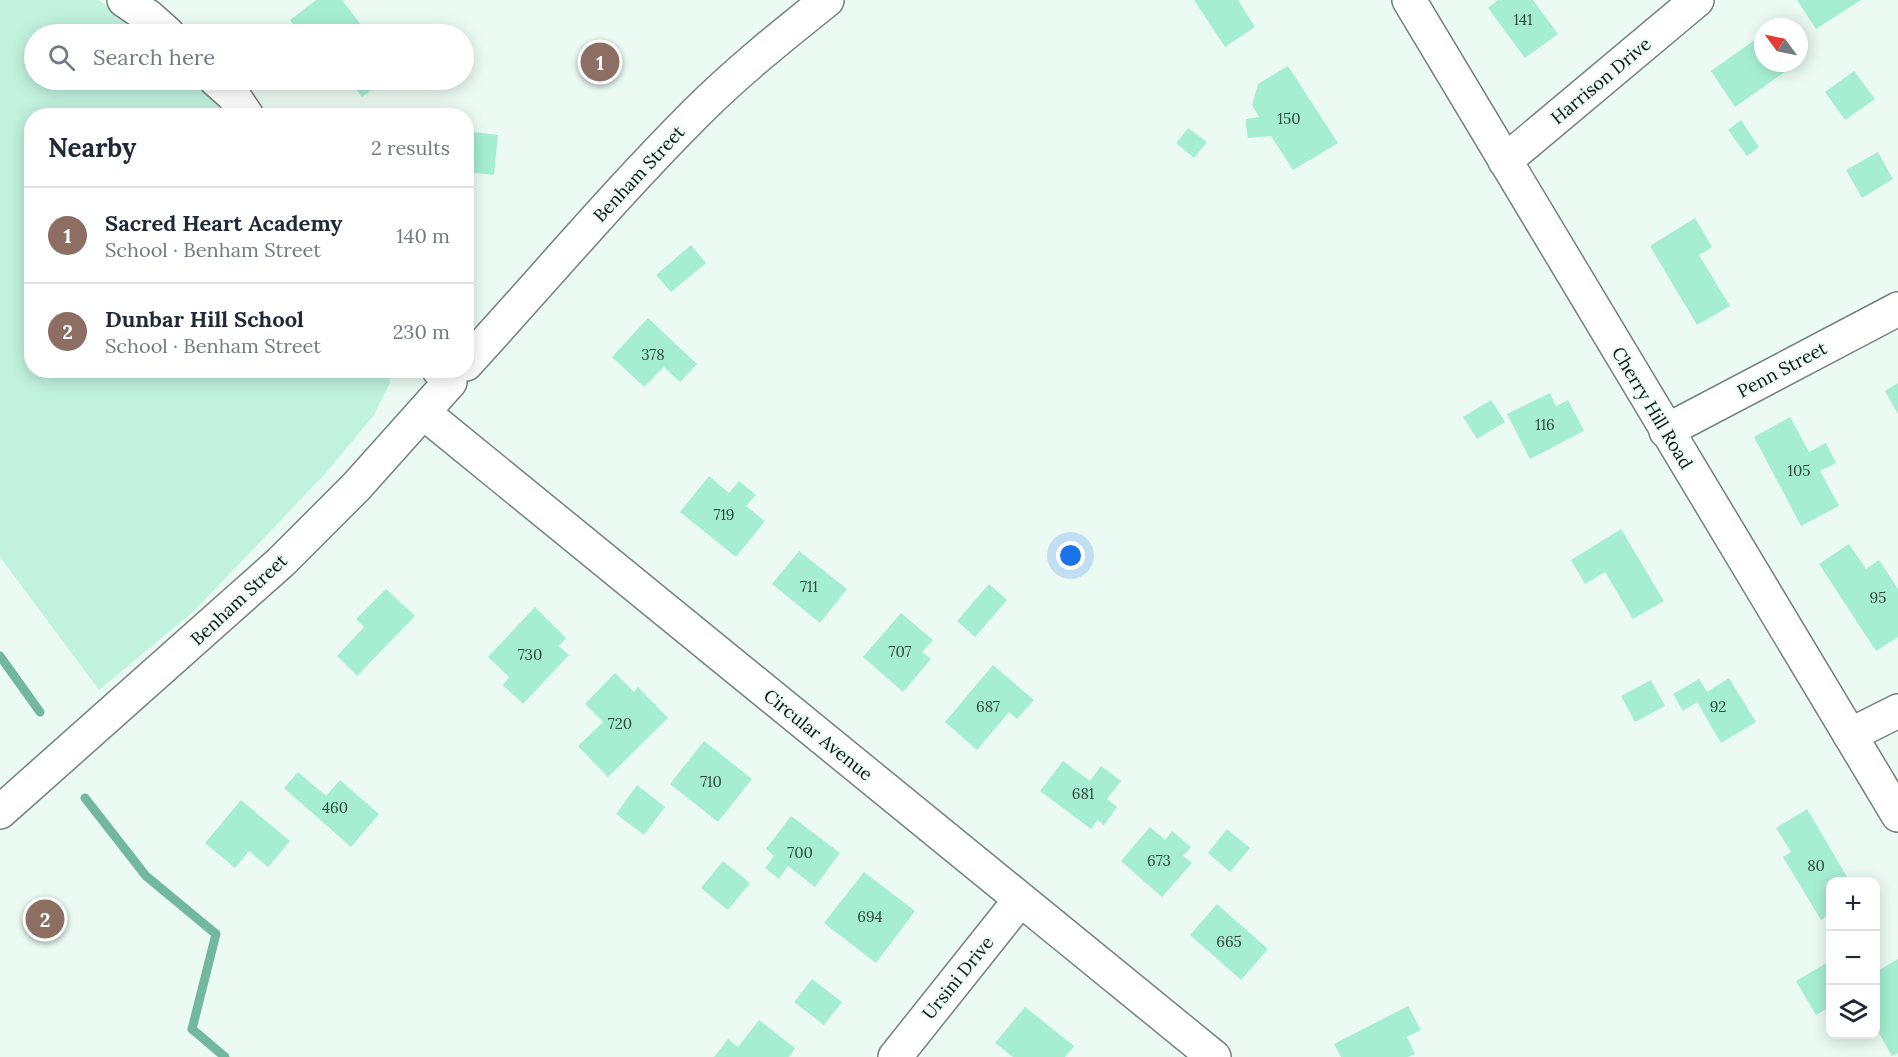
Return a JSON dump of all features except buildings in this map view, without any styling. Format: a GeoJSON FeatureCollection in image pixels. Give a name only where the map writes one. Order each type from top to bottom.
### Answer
{"type":"FeatureCollection","features":[{"type":"Feature","properties":{"kind":"street"},"geometry":{"type":"LineString","coordinates":[[123,0],[157,24]]}},
{"type":"Feature","properties":{"kind":"street","name":"Benham Street"},"geometry":{"type":"LineString","coordinates":[[474,351],[698,111],[758,55],[827,0]]}},
{"type":"Feature","properties":{"kind":"street","name":"Cherry Hill Road"},"geometry":{"type":"LineString","coordinates":[[1409,0],[1898,815]]}},
{"type":"Feature","properties":{"kind":"street","name":"Harrison Drive"},"geometry":{"type":"LineString","coordinates":[[1505,161],[1697,0]]}},
{"type":"Feature","properties":{"kind":"street"},"geometry":{"type":"LineString","coordinates":[[227,90],[242,108]]}},
{"type":"Feature","properties":{"kind":"street","name":"Penn Street"},"geometry":{"type":"LineString","coordinates":[[1666,431],[1898,309]]}},
{"type":"Feature","properties":{"kind":"street","name":"Benham Street"},"geometry":{"type":"LineString","coordinates":[[0,812],[281,562],[356,488],[424,413],[450,378]]}},
{"type":"Feature","properties":{"kind":"street","name":"Circular Avenue"},"geometry":{"type":"LineString","coordinates":[[424,413],[1214,1057]]}},
{"type":"Feature","properties":{"kind":"street"},"geometry":{"type":"LineString","coordinates":[[1850,735],[1898,711]]}},
{"type":"Feature","properties":{"kind":"street","name":"Ursini Drive"},"geometry":{"type":"LineString","coordinates":[[895,1057],[1020,900]]}},
{"type":"Feature","properties":{"kind":"green space"},"geometry":{"type":"Polygon","coordinates":[[[0,0],[98,0],[134,24],[24,24],[24,90],[204,90],[220,108],[24,108],[24,378],[389,378],[390,383],[374,415],[325,474],[194,611],[99,690],[0,557],[0,0]]]}},
{"type":"Feature","properties":{"kind":"waterway"},"geometry":{"type":"LineString","coordinates":[[0,656],[40,712]]}},
{"type":"Feature","properties":{"kind":"waterway"},"geometry":{"type":"LineString","coordinates":[[85,798],[146,876],[216,934],[192,1029],[225,1057]]}},
{"type":"Feature","properties":{"kind":"place","name":"Sacred Heart Academy"},"geometry":{"type":"Point","coordinates":[600,62]}},
{"type":"Feature","properties":{"kind":"place","name":"Dunbar Hill School"},"geometry":{"type":"Point","coordinates":[45,919]}}]}
